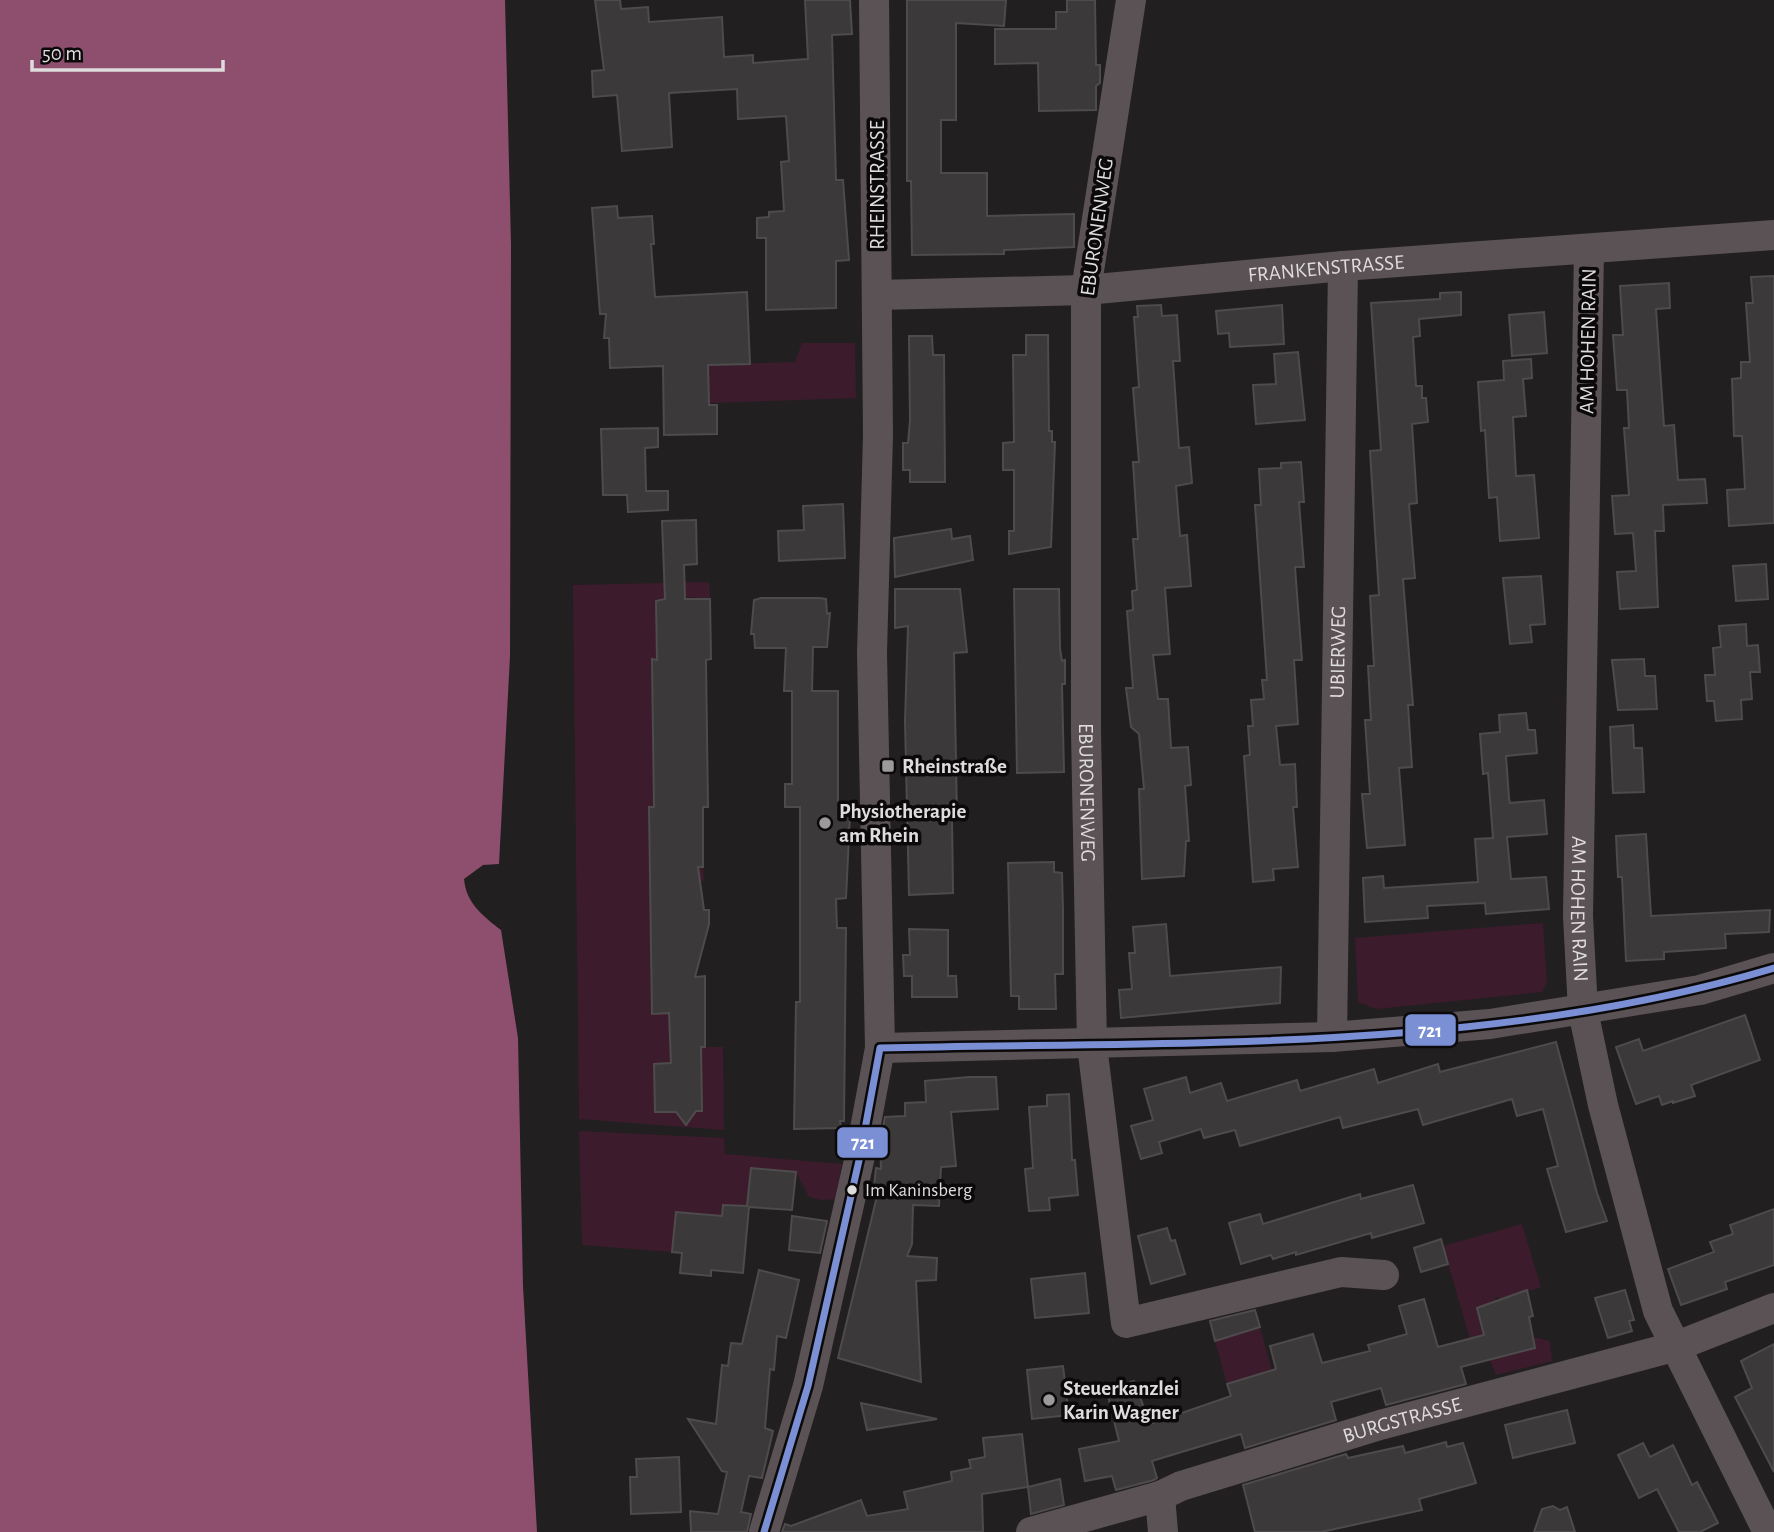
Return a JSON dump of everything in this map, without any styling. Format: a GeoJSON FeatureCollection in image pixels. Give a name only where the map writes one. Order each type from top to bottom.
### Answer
{"type":"FeatureCollection","features":[{"type":"Feature","properties":{"kind":"street","name":"RHEINSTRASSE"},"geometry":{"type":"LineString","coordinates":[[764,1532],[808,1386],[880,1048],[872,653],[878,435],[874,0]]}},
{"type":"Feature","properties":{"kind":"street","name":"EBURONENWEG"},"geometry":{"type":"LineString","coordinates":[[1131,0],[1086,290],[1086,732],[1091,1045],[1126,1323],[1341,1272],[1384,1275]]}},
{"type":"Feature","properties":{"kind":"street","name":"FRANKENSTRASSE"},"geometry":{"type":"LineString","coordinates":[[877,295],[1086,290],[1343,265],[1774,236]]}},
{"type":"Feature","properties":{"kind":"street","name":"AM HOHEN RAIN"},"geometry":{"type":"LineString","coordinates":[[1589,249],[1578,916],[1583,1011],[1604,1105],[1658,1311],[1768,1532]]}},
{"type":"Feature","properties":{"kind":"street","name":"UBIERWEG"},"geometry":{"type":"LineString","coordinates":[[1332,1037],[1343,265]]}},
{"type":"Feature","properties":{"kind":"street"},"geometry":{"type":"LineString","coordinates":[[880,1048],[1091,1045],[1332,1037],[1490,1024],[1700,990],[1774,968]]}},
{"type":"Feature","properties":{"kind":"street","name":"BURGSTRASSE"},"geometry":{"type":"LineString","coordinates":[[1031,1532],[1160,1496],[1181,1486],[1380,1425],[1677,1346],[1774,1308]]}},
{"type":"Feature","properties":{"kind":"street"},"geometry":{"type":"LineString","coordinates":[[1160,1496],[1163,1532]]}},
{"type":"Feature","properties":{"kind":"shaded area"},"geometry":{"type":"Polygon","coordinates":[[[0,0],[505,0],[511,245],[510,656],[499,864],[483,865],[464,879],[472,902],[501,930],[518,1038],[523,1286],[537,1532],[0,1532],[0,0]]]}},
{"type":"Feature","properties":{"kind":"shaded area"},"geometry":{"type":"Polygon","coordinates":[[[802,343],[855,343],[856,398],[709,403],[708,373],[684,373],[682,365],[795,362],[802,343]]]}},
{"type":"Feature","properties":{"kind":"shaded area"},"geometry":{"type":"Polygon","coordinates":[[[709,582],[710,599],[675,596],[675,599],[656,601],[657,660],[652,660],[654,807],[649,808],[650,866],[703,867],[704,881],[652,881],[652,1013],[670,1013],[671,1063],[654,1064],[692,1111],[702,1111],[701,1063],[692,1047],[723,1047],[724,1130],[579,1119],[573,585],[709,582]]]}},
{"type":"Feature","properties":{"kind":"shaded area"},"geometry":{"type":"Polygon","coordinates":[[[1543,923],[1547,982],[1542,992],[1376,1009],[1358,1002],[1355,938],[1543,923]]]}},
{"type":"Feature","properties":{"kind":"shaded area"},"geometry":{"type":"Polygon","coordinates":[[[579,1131],[724,1138],[725,1154],[842,1164],[835,1199],[821,1200],[809,1197],[796,1172],[751,1168],[748,1196],[767,1198],[766,1208],[724,1205],[722,1216],[676,1212],[672,1252],[582,1245],[579,1131]]]}},
{"type":"Feature","properties":{"kind":"shaded area"},"geometry":{"type":"Polygon","coordinates":[[[1522,1224],[1541,1287],[1500,1301],[1499,1297],[1495,1298],[1497,1307],[1477,1308],[1484,1335],[1470,1339],[1443,1246],[1522,1224]]]}},
{"type":"Feature","properties":{"kind":"shaded area"},"geometry":{"type":"Polygon","coordinates":[[[1260,1328],[1272,1370],[1227,1384],[1215,1341],[1260,1328]]]}},
{"type":"Feature","properties":{"kind":"shaded area"},"geometry":{"type":"Polygon","coordinates":[[[1528,1336],[1550,1341],[1552,1361],[1496,1375],[1490,1360],[1534,1348],[1528,1336]]]}},
{"type":"Feature","properties":{"kind":"building"},"geometry":{"type":"Polygon","coordinates":[[[595,0],[620,0],[621,9],[648,7],[649,22],[722,17],[724,57],[753,55],[753,63],[808,59],[805,0],[850,0],[852,34],[832,35],[836,180],[843,180],[849,260],[836,261],[836,308],[766,310],[766,238],[757,238],[757,218],[769,217],[769,212],[784,211],[781,162],[789,161],[786,116],[738,119],[737,89],[669,93],[672,147],[622,151],[617,95],[593,97],[592,71],[604,70],[595,0]]]}},
{"type":"Feature","properties":{"kind":"building"},"geometry":{"type":"Polygon","coordinates":[[[907,0],[1006,0],[1004,26],[956,23],[956,120],[941,120],[941,173],[987,173],[987,216],[1074,214],[1074,247],[1004,250],[1004,254],[912,255],[911,181],[907,181],[907,0]]]}},
{"type":"Feature","properties":{"kind":"building"},"geometry":{"type":"Polygon","coordinates":[[[1067,0],[1095,0],[1096,65],[1100,65],[1100,83],[1096,86],[1096,110],[1039,111],[1038,63],[995,64],[995,29],[1056,29],[1056,12],[1067,12],[1067,0]]]}},
{"type":"Feature","properties":{"kind":"building"},"geometry":{"type":"Polygon","coordinates":[[[617,206],[618,218],[652,216],[655,297],[747,292],[750,364],[708,365],[709,405],[717,405],[717,434],[664,435],[663,366],[610,368],[609,338],[604,338],[606,314],[600,314],[592,208],[617,206]]]}},
{"type":"Feature","properties":{"kind":"building"},"geometry":{"type":"Polygon","coordinates":[[[1774,276],[1774,523],[1729,526],[1727,490],[1745,489],[1742,436],[1734,436],[1732,379],[1741,378],[1741,362],[1750,362],[1746,303],[1753,303],[1751,277],[1774,276]]]}},
{"type":"Feature","properties":{"kind":"building"},"geometry":{"type":"Polygon","coordinates":[[[1669,283],[1670,308],[1656,309],[1664,426],[1674,425],[1678,480],[1705,479],[1707,503],[1663,505],[1664,531],[1655,531],[1658,607],[1620,609],[1617,572],[1636,571],[1633,533],[1615,534],[1612,496],[1629,495],[1624,428],[1629,428],[1627,390],[1617,390],[1613,335],[1623,335],[1620,286],[1669,283]]]}},
{"type":"Feature","properties":{"kind":"building"},"geometry":{"type":"Polygon","coordinates":[[[1461,292],[1461,315],[1419,319],[1420,336],[1413,337],[1416,386],[1422,386],[1422,398],[1426,398],[1428,422],[1412,424],[1417,503],[1409,504],[1415,578],[1403,579],[1413,705],[1408,705],[1412,767],[1399,768],[1405,845],[1367,848],[1362,794],[1370,794],[1365,720],[1371,720],[1368,666],[1374,666],[1370,596],[1379,595],[1370,451],[1381,450],[1371,303],[1440,299],[1440,293],[1461,292]]]}},
{"type":"Feature","properties":{"kind":"building"},"geometry":{"type":"Polygon","coordinates":[[[1161,305],[1162,316],[1177,315],[1180,361],[1173,361],[1179,448],[1189,447],[1192,483],[1176,486],[1180,536],[1187,535],[1191,586],[1165,588],[1170,654],[1153,655],[1158,699],[1168,699],[1171,748],[1188,747],[1191,785],[1185,786],[1189,841],[1186,841],[1184,876],[1142,879],[1139,789],[1144,789],[1139,734],[1131,727],[1126,688],[1133,688],[1127,611],[1133,610],[1132,591],[1137,590],[1133,539],[1138,539],[1133,462],[1139,462],[1133,388],[1139,387],[1134,317],[1138,317],[1137,306],[1161,305]]]}},
{"type":"Feature","properties":{"kind":"building"},"geometry":{"type":"Polygon","coordinates":[[[1282,305],[1284,344],[1230,347],[1229,333],[1218,334],[1216,311],[1282,305]]]}},
{"type":"Feature","properties":{"kind":"building"},"geometry":{"type":"Polygon","coordinates":[[[1544,312],[1547,353],[1512,356],[1509,315],[1544,312]]]}},
{"type":"Feature","properties":{"kind":"building"},"geometry":{"type":"Polygon","coordinates":[[[1026,335],[1048,335],[1049,431],[1052,431],[1052,442],[1055,442],[1051,547],[1009,554],[1009,531],[1014,531],[1014,470],[1003,470],[1003,443],[1014,442],[1013,355],[1026,355],[1026,335]]]}},
{"type":"Feature","properties":{"kind":"building"},"geometry":{"type":"Polygon","coordinates":[[[909,336],[932,336],[933,355],[944,355],[945,482],[910,482],[910,470],[903,470],[903,443],[908,443],[910,420],[909,336]]]}},
{"type":"Feature","properties":{"kind":"building"},"geometry":{"type":"Polygon","coordinates":[[[1298,352],[1305,420],[1256,424],[1253,385],[1276,384],[1274,354],[1298,352]]]}},
{"type":"Feature","properties":{"kind":"building"},"geometry":{"type":"Polygon","coordinates":[[[1531,359],[1532,378],[1523,379],[1526,416],[1513,417],[1516,476],[1534,475],[1539,538],[1500,541],[1497,497],[1489,498],[1485,430],[1481,431],[1478,382],[1504,380],[1503,361],[1531,359]]]}},
{"type":"Feature","properties":{"kind":"building"},"geometry":{"type":"Polygon","coordinates":[[[658,428],[658,447],[645,448],[646,491],[668,491],[668,510],[628,512],[627,495],[603,495],[601,429],[658,428]]]}},
{"type":"Feature","properties":{"kind":"building"},"geometry":{"type":"Polygon","coordinates":[[[1301,462],[1304,502],[1299,502],[1304,567],[1295,567],[1302,660],[1294,660],[1298,724],[1276,726],[1280,765],[1295,764],[1297,807],[1293,807],[1298,867],[1273,869],[1274,880],[1253,882],[1244,756],[1250,755],[1248,726],[1253,726],[1251,700],[1264,699],[1262,680],[1267,680],[1255,505],[1261,505],[1259,469],[1281,468],[1281,463],[1301,462]]]}},
{"type":"Feature","properties":{"kind":"building"},"geometry":{"type":"Polygon","coordinates":[[[843,504],[845,558],[779,561],[778,531],[804,530],[803,506],[843,504]]]}},
{"type":"Feature","properties":{"kind":"building"},"geometry":{"type":"Polygon","coordinates":[[[696,520],[697,564],[684,565],[685,599],[710,599],[711,659],[706,660],[708,807],[703,807],[703,867],[698,867],[704,910],[709,910],[709,924],[695,977],[705,976],[705,1047],[701,1047],[702,1111],[696,1111],[686,1125],[676,1112],[655,1112],[654,1064],[671,1063],[669,1013],[652,1014],[649,807],[654,807],[652,659],[657,660],[656,601],[665,599],[662,521],[696,520]]]}},
{"type":"Feature","properties":{"kind":"building"},"geometry":{"type":"Polygon","coordinates":[[[951,529],[952,539],[970,536],[973,560],[895,577],[894,538],[951,529]]]}},
{"type":"Feature","properties":{"kind":"building"},"geometry":{"type":"Polygon","coordinates":[[[1766,564],[1768,599],[1736,601],[1733,566],[1766,564]]]}},
{"type":"Feature","properties":{"kind":"building"},"geometry":{"type":"Polygon","coordinates":[[[1541,576],[1545,624],[1530,625],[1532,642],[1510,644],[1503,578],[1541,576]]]}},
{"type":"Feature","properties":{"kind":"building"},"geometry":{"type":"Polygon","coordinates":[[[895,589],[960,589],[967,652],[954,653],[957,818],[952,818],[953,893],[909,895],[905,721],[908,626],[895,628],[895,589]]]}},
{"type":"Feature","properties":{"kind":"building"},"geometry":{"type":"Polygon","coordinates":[[[1014,589],[1059,589],[1060,649],[1062,661],[1065,660],[1065,684],[1062,684],[1064,772],[1017,773],[1014,589]]]}},
{"type":"Feature","properties":{"kind":"building"},"geometry":{"type":"Polygon","coordinates":[[[826,599],[827,614],[830,613],[827,647],[813,647],[812,691],[838,691],[838,807],[846,807],[846,815],[850,815],[846,898],[836,899],[837,928],[846,928],[844,1121],[840,1121],[841,1128],[794,1129],[796,1002],[800,1002],[800,807],[785,807],[785,784],[792,784],[792,691],[784,691],[786,648],[755,648],[754,634],[751,634],[754,600],[826,599]]]}},
{"type":"Feature","properties":{"kind":"building"},"geometry":{"type":"Polygon","coordinates":[[[1746,624],[1747,646],[1758,645],[1760,672],[1750,672],[1752,699],[1741,700],[1742,719],[1716,721],[1714,701],[1707,701],[1705,675],[1715,675],[1713,648],[1721,647],[1719,626],[1746,624]]]}},
{"type":"Feature","properties":{"kind":"building"},"geometry":{"type":"Polygon","coordinates":[[[1644,659],[1645,676],[1655,676],[1657,709],[1618,710],[1612,660],[1644,659]]]}},
{"type":"Feature","properties":{"kind":"building"},"geometry":{"type":"Polygon","coordinates":[[[1526,713],[1528,730],[1535,730],[1537,753],[1506,756],[1509,798],[1510,803],[1544,800],[1547,834],[1507,837],[1511,879],[1546,877],[1549,909],[1486,914],[1485,903],[1427,906],[1428,918],[1365,922],[1363,878],[1383,876],[1384,888],[1478,882],[1475,839],[1493,838],[1488,773],[1483,774],[1480,734],[1500,732],[1499,715],[1526,713]]]}},
{"type":"Feature","properties":{"kind":"building"},"geometry":{"type":"Polygon","coordinates":[[[1633,725],[1634,748],[1642,748],[1644,792],[1613,793],[1610,727],[1633,725]]]}},
{"type":"Feature","properties":{"kind":"building"},"geometry":{"type":"Polygon","coordinates":[[[1646,834],[1651,916],[1770,910],[1769,932],[1725,934],[1726,948],[1664,952],[1664,959],[1626,961],[1622,877],[1618,877],[1616,836],[1646,834]]]}},
{"type":"Feature","properties":{"kind":"building"},"geometry":{"type":"Polygon","coordinates":[[[1054,862],[1054,872],[1062,873],[1063,910],[1063,974],[1055,974],[1056,1009],[1019,1009],[1019,996],[1011,996],[1008,863],[1054,862]]]}},
{"type":"Feature","properties":{"kind":"building"},"geometry":{"type":"Polygon","coordinates":[[[1166,924],[1170,976],[1281,967],[1280,1003],[1121,1018],[1119,990],[1132,989],[1129,953],[1135,953],[1133,927],[1166,924]]]}},
{"type":"Feature","properties":{"kind":"building"},"geometry":{"type":"Polygon","coordinates":[[[909,929],[948,930],[948,976],[956,976],[957,997],[912,997],[912,976],[904,976],[903,955],[910,955],[909,929]]]}},
{"type":"Feature","properties":{"kind":"building"},"geometry":{"type":"Polygon","coordinates":[[[1745,1015],[1760,1060],[1691,1085],[1695,1096],[1662,1105],[1659,1096],[1636,1104],[1616,1047],[1639,1039],[1643,1051],[1745,1015]]]}},
{"type":"Feature","properties":{"kind":"building"},"geometry":{"type":"Polygon","coordinates":[[[1556,1042],[1607,1221],[1566,1232],[1547,1169],[1558,1166],[1543,1109],[1517,1116],[1512,1099],[1423,1125],[1418,1109],[1343,1128],[1340,1117],[1240,1146],[1235,1130],[1204,1138],[1201,1129],[1159,1142],[1162,1153],[1141,1159],[1131,1126],[1153,1120],[1144,1089],[1186,1077],[1190,1093],[1221,1083],[1227,1101],[1297,1080],[1300,1091],[1374,1069],[1378,1083],[1438,1064],[1440,1072],[1556,1042]]]}},
{"type":"Feature","properties":{"kind":"building"},"geometry":{"type":"Polygon","coordinates":[[[996,1077],[998,1109],[951,1112],[956,1166],[941,1167],[939,1206],[913,1205],[912,1244],[907,1256],[937,1258],[936,1280],[916,1281],[921,1382],[838,1358],[877,1196],[873,1196],[876,1168],[881,1169],[880,1142],[885,1117],[905,1116],[905,1103],[926,1102],[925,1081],[996,1077]]]}},
{"type":"Feature","properties":{"kind":"building"},"geometry":{"type":"Polygon","coordinates":[[[1069,1094],[1072,1160],[1075,1160],[1078,1195],[1049,1198],[1050,1210],[1029,1211],[1025,1169],[1033,1168],[1029,1107],[1047,1106],[1047,1095],[1069,1094]]]}},
{"type":"Feature","properties":{"kind":"building"},"geometry":{"type":"Polygon","coordinates":[[[751,1168],[796,1172],[792,1210],[749,1207],[743,1273],[711,1270],[711,1276],[680,1273],[682,1253],[672,1252],[676,1212],[722,1216],[723,1205],[747,1206],[751,1168]]]}},
{"type":"Feature","properties":{"kind":"building"},"geometry":{"type":"Polygon","coordinates":[[[1413,1185],[1424,1223],[1372,1238],[1371,1233],[1296,1255],[1296,1252],[1273,1259],[1271,1255],[1241,1264],[1229,1223],[1260,1214],[1263,1224],[1360,1194],[1361,1199],[1413,1185]]]}},
{"type":"Feature","properties":{"kind":"building"},"geometry":{"type":"Polygon","coordinates":[[[1774,1209],[1774,1265],[1725,1282],[1727,1289],[1681,1305],[1668,1269],[1714,1252],[1710,1242],[1733,1234],[1730,1225],[1774,1209]]]}},
{"type":"Feature","properties":{"kind":"building"},"geometry":{"type":"Polygon","coordinates":[[[792,1216],[827,1221],[820,1253],[789,1250],[792,1216]]]}},
{"type":"Feature","properties":{"kind":"building"},"geometry":{"type":"Polygon","coordinates":[[[1167,1228],[1171,1241],[1175,1240],[1185,1274],[1151,1284],[1138,1236],[1167,1228]]]}},
{"type":"Feature","properties":{"kind":"building"},"geometry":{"type":"Polygon","coordinates":[[[1441,1239],[1448,1264],[1421,1272],[1414,1248],[1441,1239]]]}},
{"type":"Feature","properties":{"kind":"building"},"geometry":{"type":"Polygon","coordinates":[[[759,1270],[799,1280],[786,1338],[777,1336],[774,1370],[770,1369],[765,1428],[773,1431],[762,1478],[749,1476],[741,1512],[751,1514],[747,1532],[691,1532],[690,1511],[718,1514],[727,1472],[722,1471],[688,1419],[716,1424],[722,1365],[728,1366],[731,1343],[742,1344],[759,1270]]]}},
{"type":"Feature","properties":{"kind":"building"},"geometry":{"type":"Polygon","coordinates":[[[1085,1273],[1089,1313],[1035,1318],[1031,1279],[1085,1273]]]}},
{"type":"Feature","properties":{"kind":"building"},"geometry":{"type":"Polygon","coordinates":[[[1527,1290],[1533,1316],[1529,1317],[1535,1348],[1461,1367],[1466,1384],[1386,1405],[1381,1388],[1331,1402],[1336,1420],[1245,1448],[1241,1434],[1152,1461],[1157,1478],[1154,1480],[1116,1490],[1112,1476],[1085,1481],[1079,1449],[1119,1441],[1106,1388],[1134,1381],[1150,1424],[1231,1396],[1227,1384],[1276,1369],[1270,1346],[1313,1334],[1322,1363],[1370,1351],[1368,1345],[1407,1334],[1399,1306],[1424,1299],[1438,1347],[1484,1335],[1477,1308],[1527,1290]]]}},
{"type":"Feature","properties":{"kind":"building"},"geometry":{"type":"Polygon","coordinates":[[[1625,1290],[1634,1320],[1629,1321],[1632,1331],[1608,1338],[1595,1298],[1625,1290]]]}},
{"type":"Feature","properties":{"kind":"building"},"geometry":{"type":"Polygon","coordinates":[[[1255,1310],[1260,1327],[1215,1341],[1210,1321],[1255,1310]]]}},
{"type":"Feature","properties":{"kind":"building"},"geometry":{"type":"Polygon","coordinates":[[[1774,1344],[1774,1472],[1735,1397],[1752,1388],[1741,1361],[1774,1344]]]}},
{"type":"Feature","properties":{"kind":"building"},"geometry":{"type":"Polygon","coordinates":[[[1063,1366],[1069,1415],[1032,1419],[1027,1370],[1063,1366]]]}},
{"type":"Feature","properties":{"kind":"building"},"geometry":{"type":"Polygon","coordinates":[[[861,1403],[937,1419],[867,1430],[861,1403]]]}},
{"type":"Feature","properties":{"kind":"building"},"geometry":{"type":"Polygon","coordinates":[[[1567,1410],[1575,1443],[1513,1458],[1505,1425],[1567,1410]]]}},
{"type":"Feature","properties":{"kind":"building"},"geometry":{"type":"Polygon","coordinates":[[[1022,1434],[1028,1487],[982,1494],[983,1532],[782,1532],[785,1524],[791,1526],[861,1500],[867,1516],[908,1509],[904,1492],[952,1481],[951,1472],[971,1468],[969,1460],[985,1457],[983,1438],[1022,1434]]]}},
{"type":"Feature","properties":{"kind":"building"},"geometry":{"type":"Polygon","coordinates":[[[1446,1442],[1447,1447],[1463,1443],[1476,1483],[1419,1499],[1422,1510],[1321,1532],[1255,1532],[1243,1485],[1346,1454],[1348,1458],[1403,1446],[1405,1453],[1446,1442]]]}},
{"type":"Feature","properties":{"kind":"building"},"geometry":{"type":"Polygon","coordinates":[[[1643,1443],[1650,1457],[1673,1445],[1692,1485],[1697,1482],[1718,1523],[1700,1532],[1679,1532],[1657,1489],[1639,1498],[1618,1455],[1643,1443]]]}},
{"type":"Feature","properties":{"kind":"building"},"geometry":{"type":"Polygon","coordinates":[[[679,1457],[681,1512],[631,1514],[630,1477],[637,1477],[636,1459],[679,1457]]]}},
{"type":"Feature","properties":{"kind":"building"},"geometry":{"type":"Polygon","coordinates":[[[1060,1479],[1064,1505],[1031,1514],[1028,1487],[1060,1479]]]}},
{"type":"Feature","properties":{"kind":"building"},"geometry":{"type":"Polygon","coordinates":[[[1553,1506],[1560,1510],[1567,1507],[1575,1532],[1534,1532],[1542,1509],[1553,1506]]]}},
{"type":"Feature","properties":{"kind":"transit line","name":"721"},"geometry":{"type":"LineString","coordinates":[[764,1532],[808,1386],[860,1156],[880,1048],[1217,1042],[1330,1038],[1443,1029],[1555,1016],[1665,996],[1774,968]]}},
{"type":"Feature","properties":{"kind":"place","name":"Rheinstraße"},"geometry":{"type":"Point","coordinates":[888,766]}},
{"type":"Feature","properties":{"kind":"place","name":"Physiotherapie am Rhein"},"geometry":{"type":"Point","coordinates":[825,823]}},
{"type":"Feature","properties":{"kind":"place","name":"Im Kaninsberg"},"geometry":{"type":"Point","coordinates":[852,1190]}},
{"type":"Feature","properties":{"kind":"place","name":"Steuerkanzlei Karin Wagner"},"geometry":{"type":"Point","coordinates":[1049,1400]}}]}
